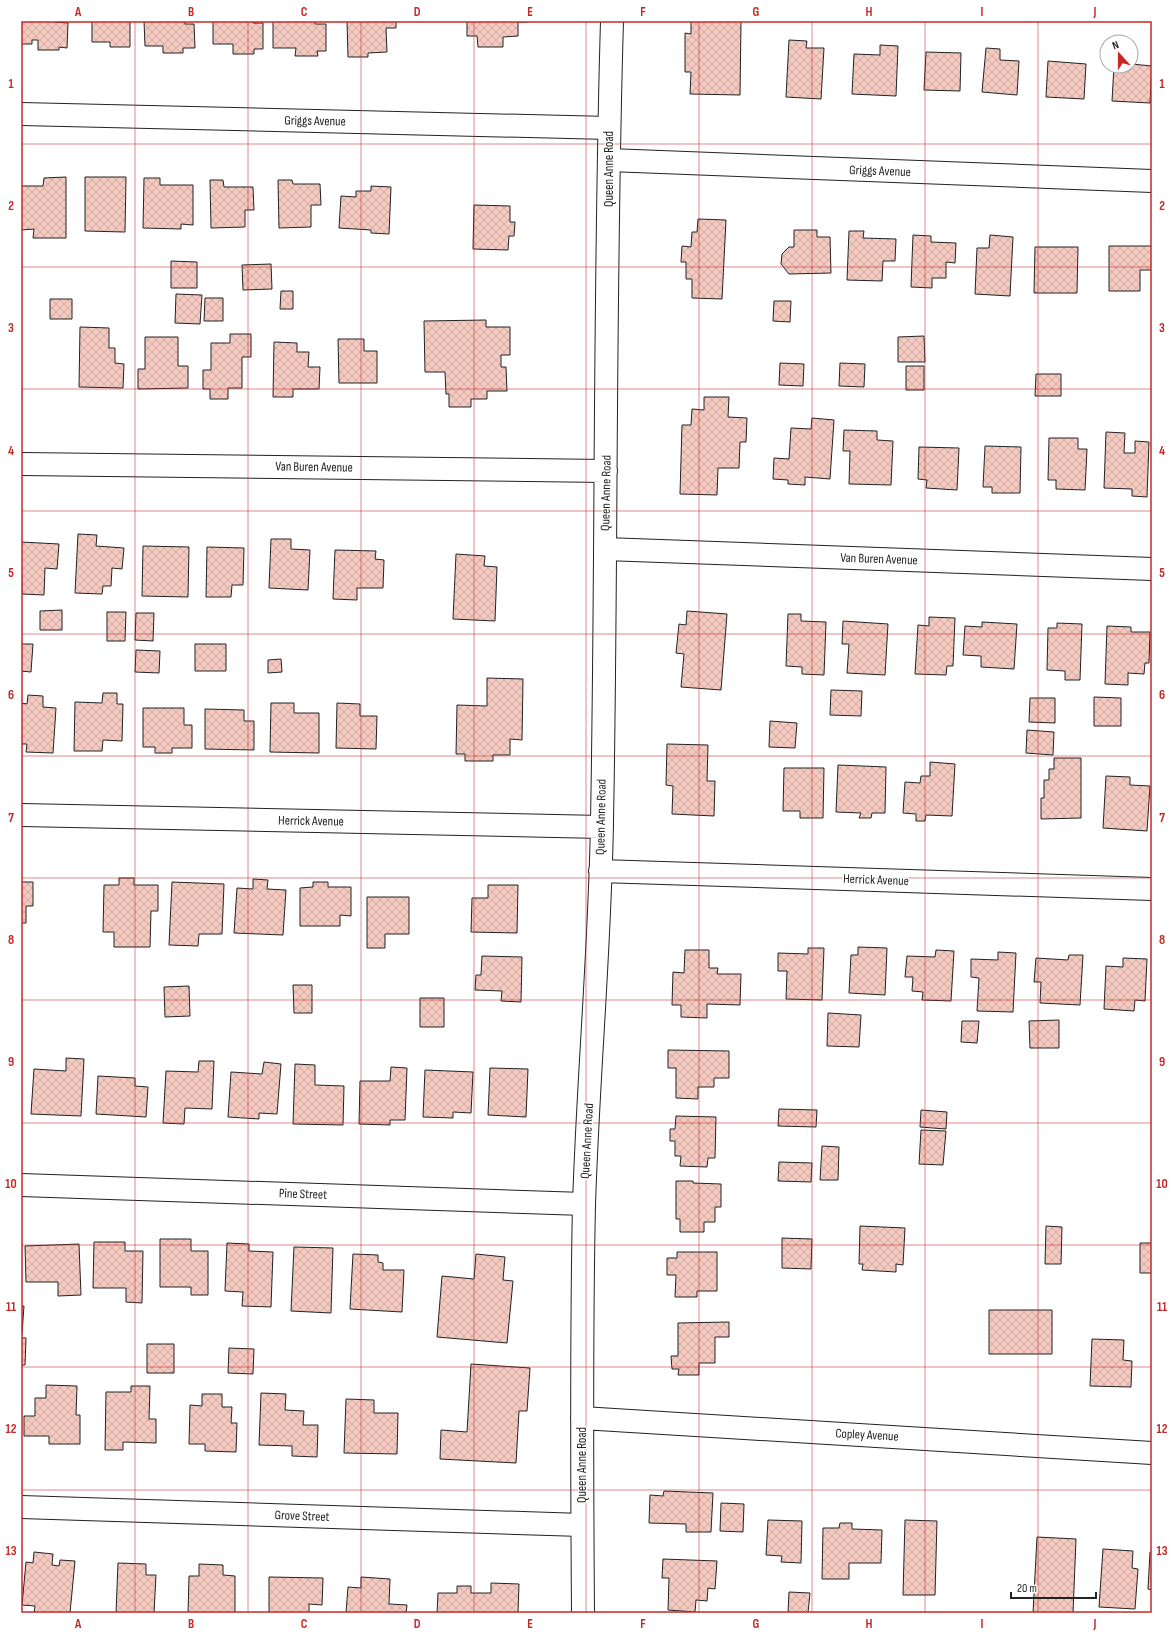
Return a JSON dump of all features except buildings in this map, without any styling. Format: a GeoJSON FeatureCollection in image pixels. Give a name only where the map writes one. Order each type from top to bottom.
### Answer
{"type":"FeatureCollection","features":[{"type":"Feature","properties":{"kind":"street","name":"Queen Anne Road"},"geometry":{"type":"LineString","coordinates":[[583,1613],[582,1418],[584,1204],[602,827],[609,128],[612,21]]}},
{"type":"Feature","properties":{"kind":"street","name":"Griggs Avenue"},"geometry":{"type":"LineString","coordinates":[[21,114],[609,128]]}},
{"type":"Feature","properties":{"kind":"street","name":"Griggs Avenue"},"geometry":{"type":"LineString","coordinates":[[609,160],[1152,181]]}},
{"type":"Feature","properties":{"kind":"street","name":"Van Buren Avenue"},"geometry":{"type":"LineString","coordinates":[[21,464],[606,471]]}},
{"type":"Feature","properties":{"kind":"street","name":"Van Buren Avenue"},"geometry":{"type":"LineString","coordinates":[[605,549],[1152,569]]}},
{"type":"Feature","properties":{"kind":"street","name":"Herrick Avenue"},"geometry":{"type":"LineString","coordinates":[[21,815],[602,827]]}},
{"type":"Feature","properties":{"kind":"street","name":"Herrick Avenue"},"geometry":{"type":"LineString","coordinates":[[600,871],[1152,889]]}},
{"type":"Feature","properties":{"kind":"street","name":"Pine Street"},"geometry":{"type":"LineString","coordinates":[[21,1185],[584,1204]]}},
{"type":"Feature","properties":{"kind":"street","name":"Copley Avenue"},"geometry":{"type":"LineString","coordinates":[[582,1418],[1152,1453]]}},
{"type":"Feature","properties":{"kind":"street","name":"Grove Street"},"geometry":{"type":"LineString","coordinates":[[21,1507],[582,1525]]}}]}
